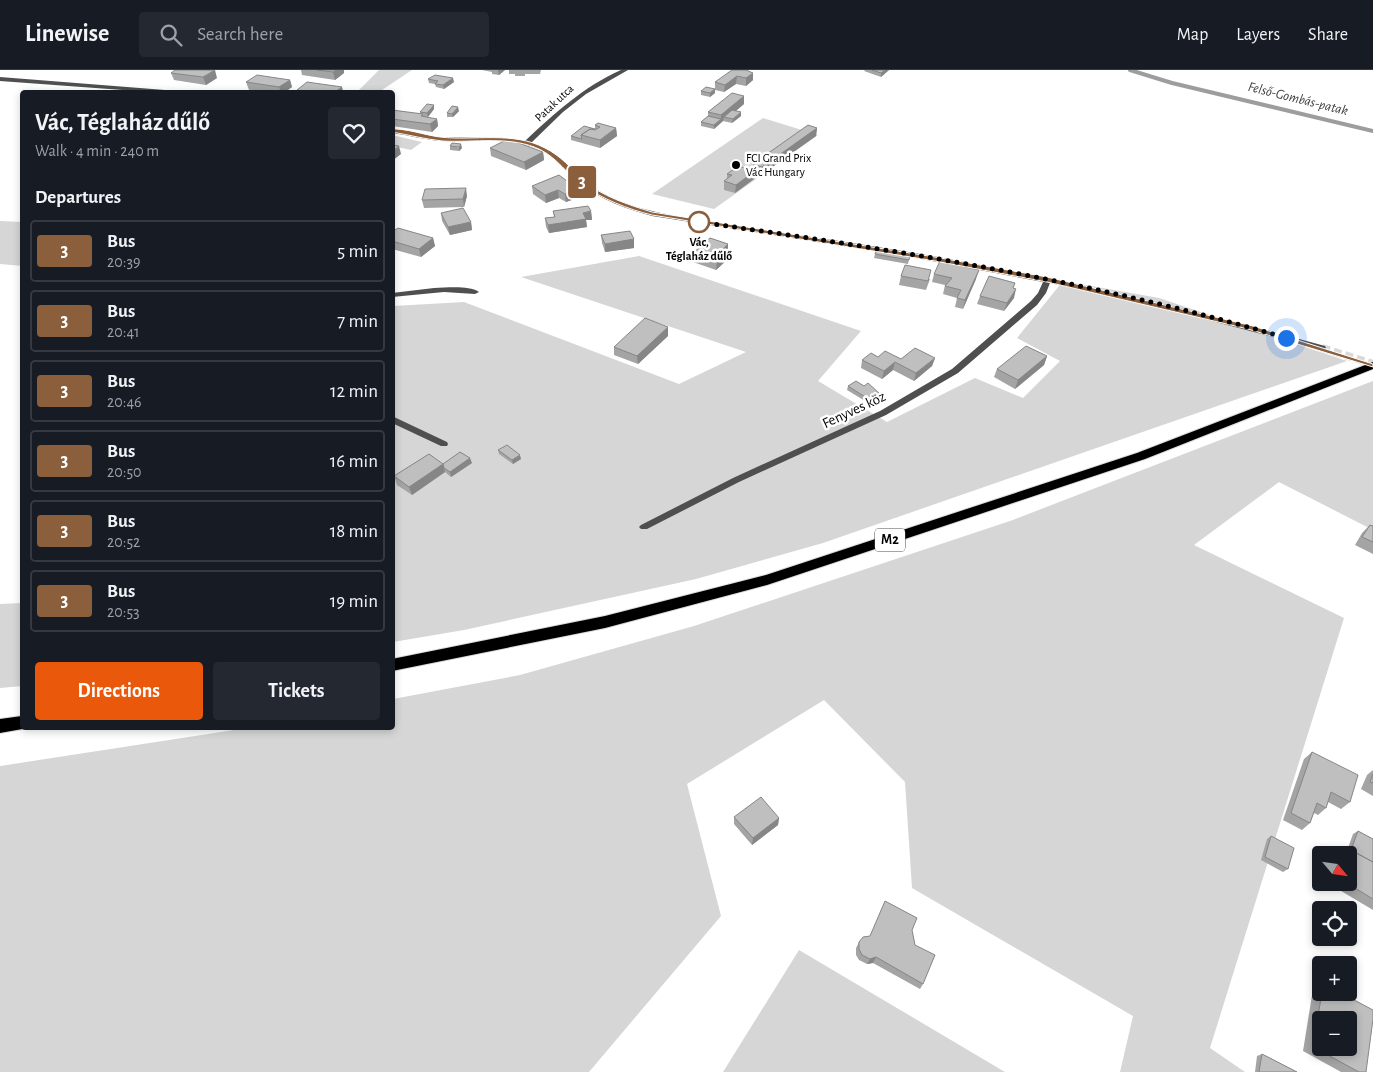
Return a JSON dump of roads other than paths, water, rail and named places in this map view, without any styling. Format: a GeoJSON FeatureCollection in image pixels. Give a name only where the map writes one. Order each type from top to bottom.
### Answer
{"type":"FeatureCollection","features":[{"type":"Feature","properties":{"kind":"highway","name":"M2"},"geometry":{"type":"LineString","coordinates":[[395,664],[605,622],[776,577],[1141,456],[1373,365]]}},
{"type":"Feature","properties":{"kind":"highway"},"geometry":{"type":"LineString","coordinates":[[0,726],[20,723]]}},
{"type":"Feature","properties":{"kind":"street","name":"Patak utca"},"geometry":{"type":"LineString","coordinates":[[527,143],[577,96],[604,78],[625,70]]}},
{"type":"Feature","properties":{"kind":"street"},"geometry":{"type":"LineString","coordinates":[[0,78],[135,90]]}},
{"type":"Feature","properties":{"kind":"street"},"geometry":{"type":"LineString","coordinates":[[395,131],[441,139],[489,139],[527,143],[543,149],[562,161],[582,182],[628,207],[679,219],[925,257],[1047,280],[1224,321],[1322,348]]}},
{"type":"Feature","properties":{"kind":"street","name":"Fenyves köz"},"geometry":{"type":"LineString","coordinates":[[644,527],[736,480],[883,413],[955,372],[1034,304],[1042,293],[1047,280]]}},
{"type":"Feature","properties":{"kind":"street"},"geometry":{"type":"LineString","coordinates":[[395,295],[438,289],[475,292]]}},
{"type":"Feature","properties":{"kind":"street"},"geometry":{"type":"LineString","coordinates":[[395,420],[444,444]]}},
{"type":"Feature","properties":{"kind":"waterway","name":"Felső-Gombás-patak"},"geometry":{"type":"LineString","coordinates":[[1130,70],[1172,83],[1373,131]]}},
{"type":"Feature","properties":{"kind":"tunnel"},"geometry":{"type":"LineString","coordinates":[[1322,348],[1373,364]]}},
{"type":"Feature","properties":{"kind":"place","name":"FCI Grand Prix Vác Hungary"},"geometry":{"type":"Point","coordinates":[736,165]}},
{"type":"Feature","properties":{"kind":"place","name":"Vác, Téglaház dűlő"},"geometry":{"type":"Point","coordinates":[699,222]}}]}
